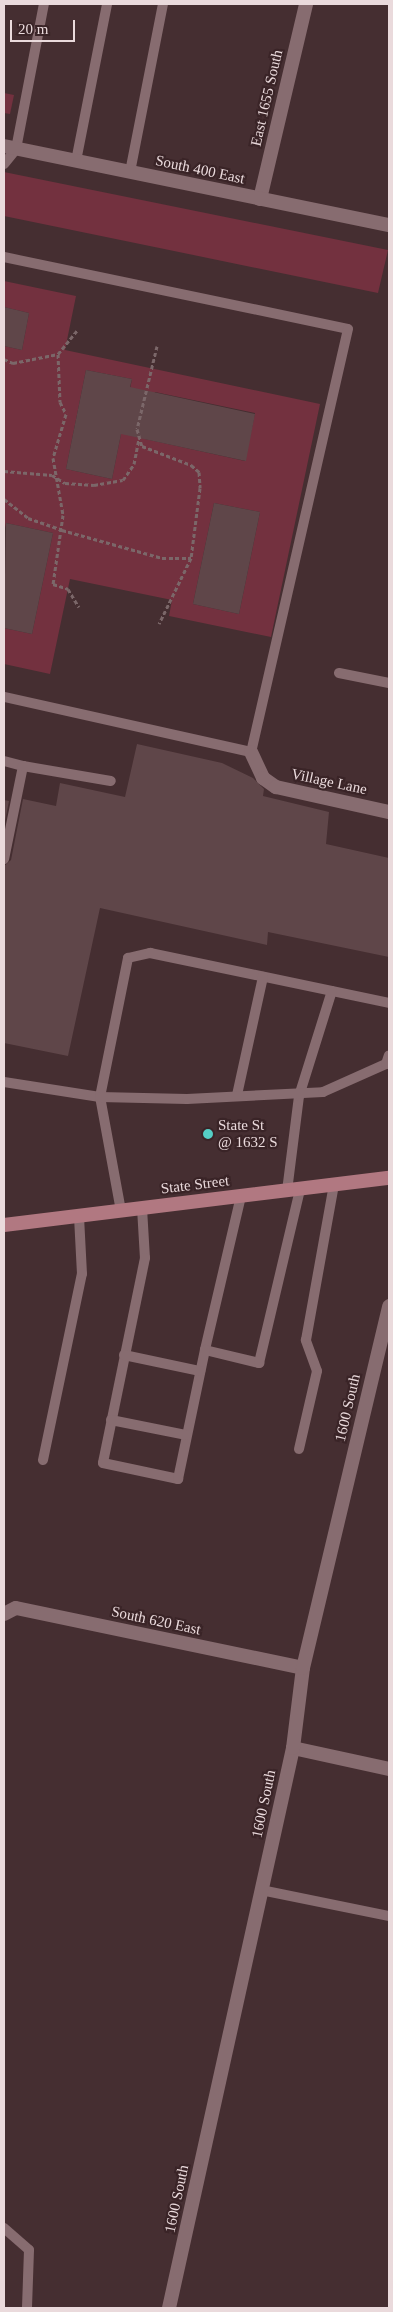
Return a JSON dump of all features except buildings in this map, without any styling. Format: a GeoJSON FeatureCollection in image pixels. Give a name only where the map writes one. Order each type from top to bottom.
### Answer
{"type":"FeatureCollection","features":[{"type":"Feature","properties":{"kind":"main road","name":"State Street"},"geometry":{"type":"LineString","coordinates":[[4,1225],[389,1178]]}},
{"type":"Feature","properties":{"kind":"street","name":"East 1655 South"},"geometry":{"type":"LineString","coordinates":[[260,199],[306,4]]}},
{"type":"Feature","properties":{"kind":"street","name":"South 400 East"},"geometry":{"type":"LineString","coordinates":[[10,148],[389,225]]}},
{"type":"Feature","properties":{"kind":"street","name":"Village Lane"},"geometry":{"type":"LineString","coordinates":[[251,752],[263,778],[276,787],[389,812]]}},
{"type":"Feature","properties":{"kind":"street","name":"1600 South"},"geometry":{"type":"LineString","coordinates":[[169,2308],[293,1748],[303,1668],[389,1306]]}},
{"type":"Feature","properties":{"kind":"street","name":"South 620 East"},"geometry":{"type":"LineString","coordinates":[[4,1614],[16,1608],[303,1668]]}},
{"type":"Feature","properties":{"kind":"street"},"geometry":{"type":"LineString","coordinates":[[293,1748],[389,1768]]}},
{"type":"Feature","properties":{"kind":"lane"},"geometry":{"type":"LineString","coordinates":[[4,164],[10,148],[44,4]]}},
{"type":"Feature","properties":{"kind":"lane"},"geometry":{"type":"LineString","coordinates":[[76,161],[107,4]]}},
{"type":"Feature","properties":{"kind":"lane"},"geometry":{"type":"LineString","coordinates":[[130,172],[163,4]]}},
{"type":"Feature","properties":{"kind":"lane"},"geometry":{"type":"LineString","coordinates":[[4,257],[348,329],[251,752],[4,698]]}},
{"type":"Feature","properties":{"kind":"lane"},"geometry":{"type":"LineString","coordinates":[[338,673],[389,683]]}},
{"type":"Feature","properties":{"kind":"lane"},"geometry":{"type":"LineString","coordinates":[[4,762],[112,781]]}},
{"type":"Feature","properties":{"kind":"lane"},"geometry":{"type":"LineString","coordinates":[[4,859],[23,766]]}},
{"type":"Feature","properties":{"kind":"lane"},"geometry":{"type":"LineString","coordinates":[[120,1211],[100,1096],[128,958],[150,953],[389,1003]]}},
{"type":"Feature","properties":{"kind":"lane"},"geometry":{"type":"LineString","coordinates":[[237,1095],[263,977]]}},
{"type":"Feature","properties":{"kind":"lane"},"geometry":{"type":"LineString","coordinates":[[205,1350],[259,1363],[293,1190],[300,1096],[332,991]]}},
{"type":"Feature","properties":{"kind":"lane"},"geometry":{"type":"LineString","coordinates":[[4,1082],[100,1096],[300,1096],[324,1092],[386,1064],[389,1055]]}},
{"type":"Feature","properties":{"kind":"lane"},"geometry":{"type":"LineString","coordinates":[[299,1449],[317,1371],[306,1340],[334,1185]]}},
{"type":"Feature","properties":{"kind":"lane"},"geometry":{"type":"LineString","coordinates":[[142,1208],[144,1258],[103,1463],[178,1479],[200,1371],[241,1196]]}},
{"type":"Feature","properties":{"kind":"lane"},"geometry":{"type":"LineString","coordinates":[[43,1460],[82,1274],[79,1216]]}},
{"type":"Feature","properties":{"kind":"lane"},"geometry":{"type":"LineString","coordinates":[[124,1355],[200,1371]]}},
{"type":"Feature","properties":{"kind":"lane"},"geometry":{"type":"LineString","coordinates":[[111,1420],[186,1436]]}},
{"type":"Feature","properties":{"kind":"lane"},"geometry":{"type":"LineString","coordinates":[[261,1890],[389,1916]]}},
{"type":"Feature","properties":{"kind":"lane"},"geometry":{"type":"LineString","coordinates":[[4,2228],[29,2250],[28,2308]]}},
{"type":"Feature","properties":{"kind":"path"},"geometry":{"type":"LineString","coordinates":[[78,329],[58,354],[59,396],[66,414],[57,438],[52,475],[63,515],[53,584],[68,589],[79,607]]}},
{"type":"Feature","properties":{"kind":"path"},"geometry":{"type":"LineString","coordinates":[[157,346],[137,429],[139,437],[142,446],[199,472],[191,558],[159,624]]}},
{"type":"Feature","properties":{"kind":"path"},"geometry":{"type":"LineString","coordinates":[[4,359],[13,363],[58,354]]}},
{"type":"Feature","properties":{"kind":"path"},"geometry":{"type":"LineString","coordinates":[[4,471],[52,475],[65,483],[94,485],[123,480],[134,464],[139,437]]}},
{"type":"Feature","properties":{"kind":"path"},"geometry":{"type":"LineString","coordinates":[[4,499],[28,518],[62,530],[162,558],[191,558]]}},
{"type":"Feature","properties":{"kind":"shaded area"},"geometry":{"type":"Polygon","coordinates":[[[4,93],[14,95],[10,114],[4,113],[4,93]]]}},
{"type":"Feature","properties":{"kind":"shaded area"},"geometry":{"type":"Polygon","coordinates":[[[4,172],[388,250],[378,293],[4,216],[4,172]]]}},
{"type":"Feature","properties":{"kind":"shaded area"},"geometry":{"type":"Polygon","coordinates":[[[4,281],[76,296],[65,350],[320,404],[271,637],[169,616],[172,600],[70,579],[50,674],[4,664],[4,628],[32,634],[53,533],[6,523],[4,534],[4,346],[22,350],[29,313],[4,307],[4,281]],[[86,370],[66,469],[112,479],[132,379],[86,370]],[[155,392],[145,439],[245,461],[255,413],[155,392]],[[214,503],[193,604],[239,614],[260,512],[214,503]]]}},
{"type":"Feature","properties":{"kind":"place","name":"State St @ 1632 S"},"geometry":{"type":"Point","coordinates":[208,1134]}}]}
